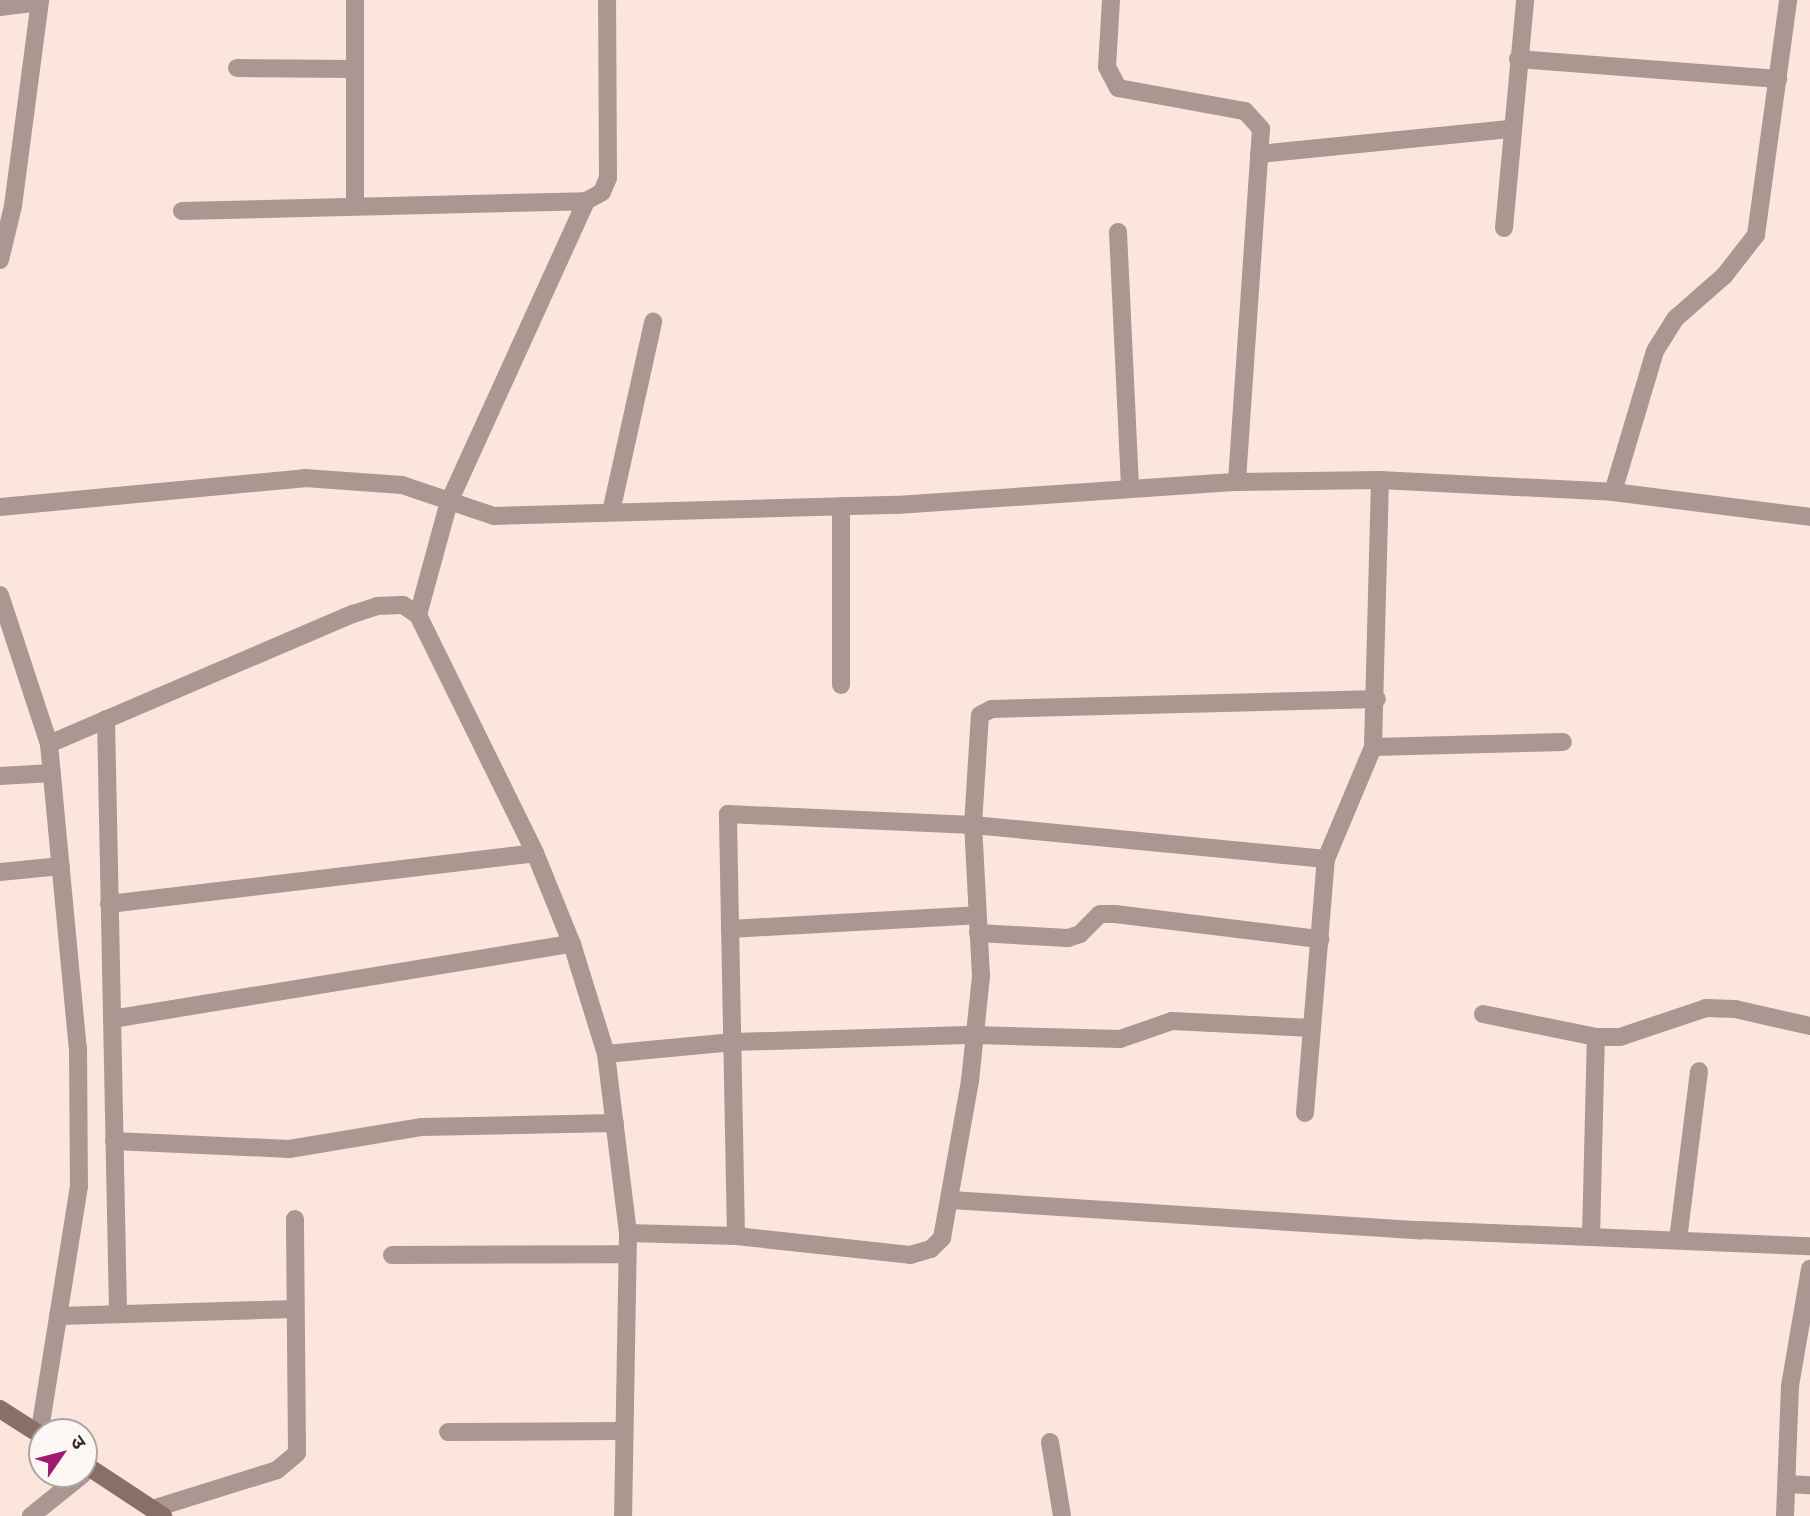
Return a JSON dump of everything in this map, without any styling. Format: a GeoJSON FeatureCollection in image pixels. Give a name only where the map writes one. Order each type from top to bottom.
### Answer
{"type":"FeatureCollection","features":[{"type":"Feature","properties":{"kind":"street"},"geometry":{"type":"LineString","coordinates":[[355,0],[355,206]]}},
{"type":"Feature","properties":{"kind":"street"},"geometry":{"type":"LineString","coordinates":[[182,211],[586,201],[602,192],[608,178],[607,0]]}},
{"type":"Feature","properties":{"kind":"street"},"geometry":{"type":"LineString","coordinates":[[1111,0],[1107,67],[1118,88],[1245,111],[1261,129],[1237,482]]}},
{"type":"Feature","properties":{"kind":"street"},"geometry":{"type":"LineString","coordinates":[[1504,228],[1510,129],[1525,0]]}},
{"type":"Feature","properties":{"kind":"street"},"geometry":{"type":"LineString","coordinates":[[1613,492],[1655,351],[1676,318],[1724,275],[1756,235],[1788,0]]}},
{"type":"Feature","properties":{"kind":"street"},"geometry":{"type":"LineString","coordinates":[[0,7],[40,1],[13,206],[0,260]]}},
{"type":"Feature","properties":{"kind":"street"},"geometry":{"type":"LineString","coordinates":[[1518,59],[1778,79]]}},
{"type":"Feature","properties":{"kind":"street"},"geometry":{"type":"LineString","coordinates":[[237,68],[355,69]]}},
{"type":"Feature","properties":{"kind":"street"},"geometry":{"type":"LineString","coordinates":[[1259,154],[1510,129]]}},
{"type":"Feature","properties":{"kind":"street"},"geometry":{"type":"LineString","coordinates":[[418,615],[449,502],[586,201]]}},
{"type":"Feature","properties":{"kind":"street"},"geometry":{"type":"LineString","coordinates":[[1118,232],[1130,488]]}},
{"type":"Feature","properties":{"kind":"street"},"geometry":{"type":"LineString","coordinates":[[611,512],[653,322]]}},
{"type":"Feature","properties":{"kind":"street"},"geometry":{"type":"LineString","coordinates":[[0,507],[305,478],[402,485],[494,516],[841,506],[1237,482],[1380,480],[1613,492],[1810,517]]}},
{"type":"Feature","properties":{"kind":"street"},"geometry":{"type":"LineString","coordinates":[[1304,1113],[1327,856],[1373,747],[1377,699],[1380,480]]}},
{"type":"Feature","properties":{"kind":"street"},"geometry":{"type":"LineString","coordinates":[[841,506],[841,685]]}},
{"type":"Feature","properties":{"kind":"street"},"geometry":{"type":"LineString","coordinates":[[0,595],[49,744],[78,1048],[79,1174],[44,1418]]}},
{"type":"Feature","properties":{"kind":"street"},"geometry":{"type":"LineString","coordinates":[[49,744],[377,606],[403,605],[418,615],[535,853],[572,944],[606,1054],[628,1233],[623,1516]]}},
{"type":"Feature","properties":{"kind":"street"},"geometry":{"type":"LineString","coordinates":[[628,1233],[736,1237],[910,1255],[931,1249],[942,1238],[951,1200],[981,976],[973,825],[976,729],[980,715],[992,709],[1377,699]]}},
{"type":"Feature","properties":{"kind":"street"},"geometry":{"type":"LineString","coordinates":[[106,719],[118,1314]]}},
{"type":"Feature","properties":{"kind":"street"},"geometry":{"type":"LineString","coordinates":[[1373,747],[1563,742]]}},
{"type":"Feature","properties":{"kind":"street"},"geometry":{"type":"LineString","coordinates":[[0,776],[52,773]]}},
{"type":"Feature","properties":{"kind":"street"},"geometry":{"type":"LineString","coordinates":[[736,1237],[728,814],[973,825],[1327,856]]}},
{"type":"Feature","properties":{"kind":"street"},"geometry":{"type":"LineString","coordinates":[[109,904],[535,853]]}},
{"type":"Feature","properties":{"kind":"street"},"geometry":{"type":"LineString","coordinates":[[0,872],[61,866]]}},
{"type":"Feature","properties":{"kind":"street"},"geometry":{"type":"LineString","coordinates":[[730,929],[978,924],[1068,938],[1080,934],[1100,914],[1115,914],[1320,939]]}},
{"type":"Feature","properties":{"kind":"street"},"geometry":{"type":"LineString","coordinates":[[112,1019],[572,944]]}},
{"type":"Feature","properties":{"kind":"street"},"geometry":{"type":"LineString","coordinates":[[1483,1014],[1596,1037],[1620,1037],[1706,1008],[1735,1009],[1810,1026]]}},
{"type":"Feature","properties":{"kind":"street"},"geometry":{"type":"LineString","coordinates":[[606,1054],[733,1042],[975,1035],[1120,1039],[1172,1021],[1312,1028]]}},
{"type":"Feature","properties":{"kind":"street"},"geometry":{"type":"LineString","coordinates":[[1591,1237],[1596,1037]]}},
{"type":"Feature","properties":{"kind":"street"},"geometry":{"type":"LineString","coordinates":[[1678,1240],[1699,1071]]}},
{"type":"Feature","properties":{"kind":"street"},"geometry":{"type":"LineString","coordinates":[[114,1141],[289,1149],[422,1127],[615,1124]]}},
{"type":"Feature","properties":{"kind":"street"},"geometry":{"type":"LineString","coordinates":[[951,1200],[1591,1237],[1810,1246]]}},
{"type":"Feature","properties":{"kind":"street"},"geometry":{"type":"LineString","coordinates":[[98,1478],[158,1513],[277,1470],[296,1453],[295,1219]]}},
{"type":"Feature","properties":{"kind":"street"},"geometry":{"type":"LineString","coordinates":[[392,1255],[628,1254]]}},
{"type":"Feature","properties":{"kind":"street"},"geometry":{"type":"LineString","coordinates":[[1785,1516],[1790,1386],[1804,1325],[1810,1269]]}},
{"type":"Feature","properties":{"kind":"street"},"geometry":{"type":"LineString","coordinates":[[58,1316],[295,1309]]}},
{"type":"Feature","properties":{"kind":"street"},"geometry":{"type":"LineString","coordinates":[[0,1409],[28,1427]]}},
{"type":"Feature","properties":{"kind":"street"},"geometry":{"type":"LineString","coordinates":[[448,1432],[624,1431]]}},
{"type":"Feature","properties":{"kind":"street"},"geometry":{"type":"LineString","coordinates":[[1050,1442],[1062,1516]]}},
{"type":"Feature","properties":{"kind":"street"},"geometry":{"type":"LineString","coordinates":[[1788,1484],[1810,1485]]}},
{"type":"Feature","properties":{"kind":"street"},"geometry":{"type":"LineString","coordinates":[[31,1516],[64,1488]]}}]}
